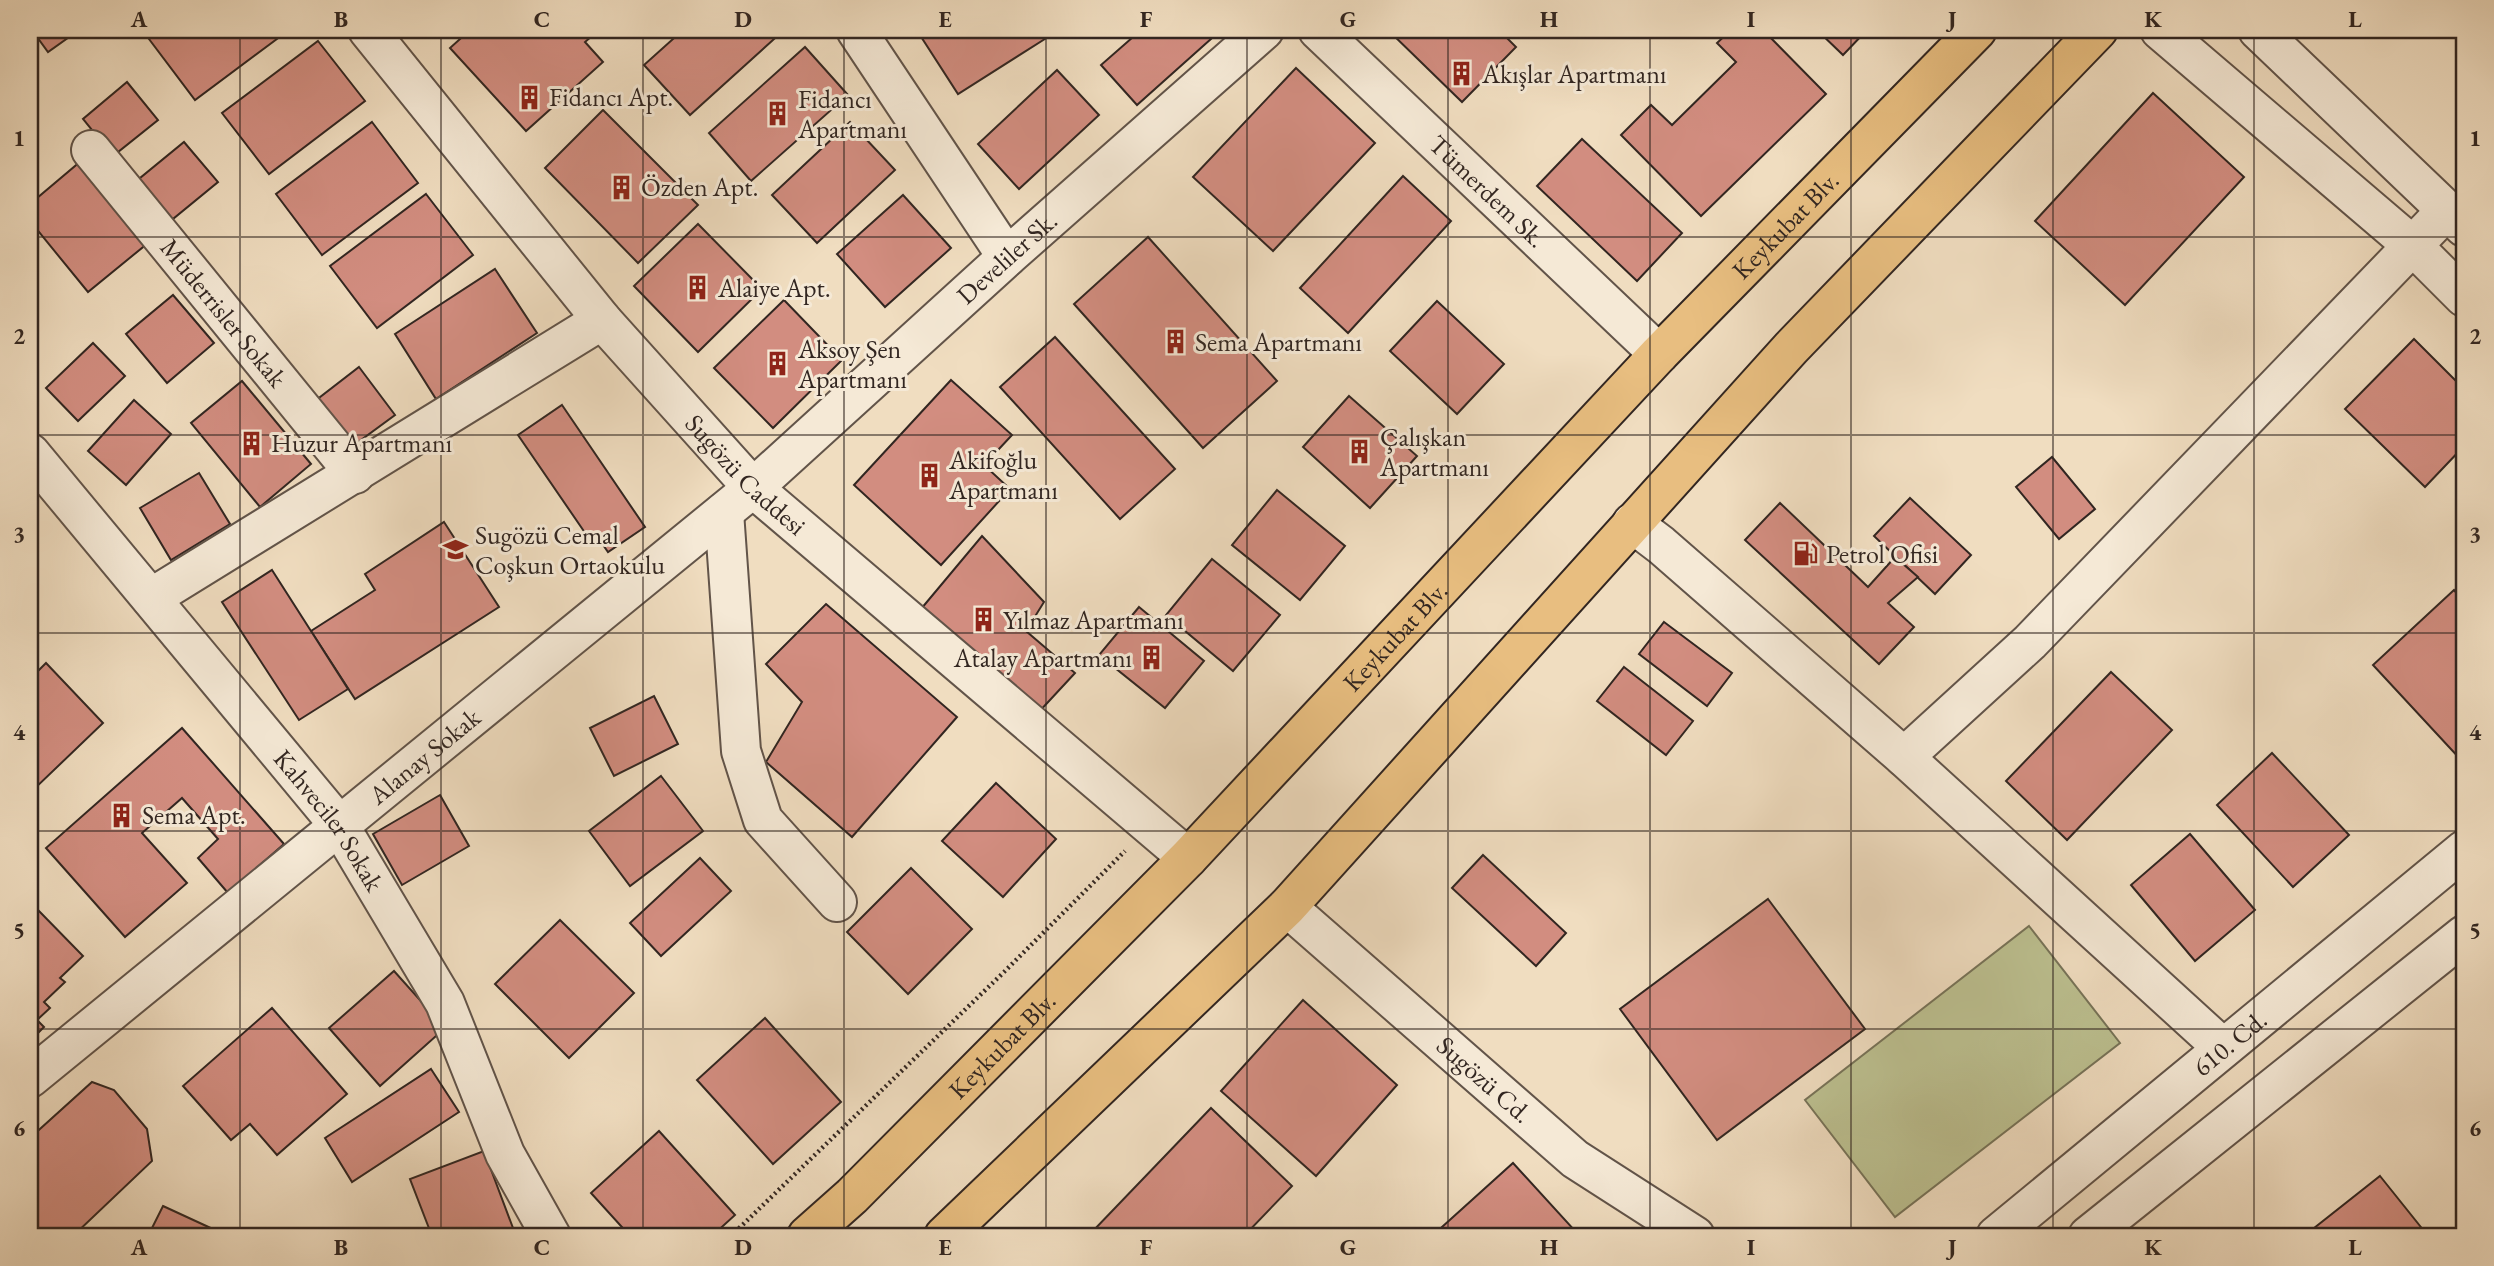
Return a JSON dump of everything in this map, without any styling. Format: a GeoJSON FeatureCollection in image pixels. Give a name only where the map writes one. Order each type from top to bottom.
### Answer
{"type":"FeatureCollection","features":[{"type":"Feature","properties":{"kind":"highway","name":"Keykubat Blv."},"geometry":{"type":"LineString","coordinates":[[807,1236],[852,1196],[1188,858],[1659,354],[1977,30]]}},
{"type":"Feature","properties":{"kind":"highway"},"geometry":{"type":"LineString","coordinates":[[944,1236],[1287,907],[1791,348],[2098,30]]}},
{"type":"Feature","properties":{"kind":"street","name":"Sugözü Caddesi"},"geometry":{"type":"LineString","coordinates":[[368,30],[602,320],[753,488],[1188,858]]}},
{"type":"Feature","properties":{"kind":"street"},"geometry":{"type":"LineString","coordinates":[[856,30],[1007,257]]}},
{"type":"Feature","properties":{"kind":"street","name":"Develiler Sk."},"geometry":{"type":"LineString","coordinates":[[753,488],[1007,257],[1264,30]]}},
{"type":"Feature","properties":{"kind":"street","name":"Tümerdem Sk."},"geometry":{"type":"LineString","coordinates":[[1318,30],[1659,354]]}},
{"type":"Feature","properties":{"kind":"street"},"geometry":{"type":"LineString","coordinates":[[2160,30],[2413,246],[2464,297]]}},
{"type":"Feature","properties":{"kind":"street"},"geometry":{"type":"LineString","coordinates":[[1904,757],[2030,642],[2413,246],[2455,219],[2258,30]]}},
{"type":"Feature","properties":{"kind":"street","name":"Müderrisler Sokak"},"geometry":{"type":"LineString","coordinates":[[91,150],[355,474]]}},
{"type":"Feature","properties":{"kind":"street"},"geometry":{"type":"LineString","coordinates":[[151,598],[602,320]]}},
{"type":"Feature","properties":{"kind":"street","name":"Kahveciler Sokak"},"geometry":{"type":"LineString","coordinates":[[30,453],[339,825],[445,1003],[505,1154],[551,1236]]}},
{"type":"Feature","properties":{"kind":"street","name":"Alanay Sokak"},"geometry":{"type":"LineString","coordinates":[[30,1078],[753,488]]}},
{"type":"Feature","properties":{"kind":"street"},"geometry":{"type":"LineString","coordinates":[[724,512],[741,751],[763,820],[837,902]]}},
{"type":"Feature","properties":{"kind":"street"},"geometry":{"type":"LineString","coordinates":[[1632,523],[1661,545],[1904,757],[2223,1048]]}},
{"type":"Feature","properties":{"kind":"street","name":"610. Cd."},"geometry":{"type":"LineString","coordinates":[[1996,1236],[2464,850]]}},
{"type":"Feature","properties":{"kind":"street","name":"Sugözü Cd."},"geometry":{"type":"LineString","coordinates":[[1287,907],[1575,1159],[1695,1236]]}},
{"type":"Feature","properties":{"kind":"street"},"geometry":{"type":"LineString","coordinates":[[2088,1236],[2464,935]]}},
{"type":"Feature","properties":{"kind":"path"},"geometry":{"type":"LineString","coordinates":[[731,1236],[1150,826]]}},
{"type":"Feature","properties":{"kind":"green space"},"geometry":{"type":"Polygon","coordinates":[[[2029,926],[2120,1043],[1895,1217],[1805,1100],[2029,926]]]}},
{"type":"Feature","properties":{"kind":"building"},"geometry":{"type":"Polygon","coordinates":[[[32,30],[79,30],[48,52],[32,30]]]}},
{"type":"Feature","properties":{"kind":"building"},"geometry":{"type":"Polygon","coordinates":[[[162,30],[289,30],[195,100],[149,39],[162,30]]]}},
{"type":"Feature","properties":{"kind":"building","name":"Fidancı Apt."},"geometry":{"type":"Polygon","coordinates":[[[470,30],[599,30],[585,42],[603,62],[526,131],[450,48],[470,30]]]}},
{"type":"Feature","properties":{"kind":"building"},"geometry":{"type":"Polygon","coordinates":[[[683,30],[784,30],[690,115],[644,65],[683,30]]]}},
{"type":"Feature","properties":{"kind":"building"},"geometry":{"type":"Polygon","coordinates":[[[1044,30],[1048,37],[958,94],[918,32],[1044,30]]]}},
{"type":"Feature","properties":{"kind":"building"},"geometry":{"type":"Polygon","coordinates":[[[1141,30],[1221,30],[1137,105],[1101,65],[1141,30]]]}},
{"type":"Feature","properties":{"kind":"building","name":"Akışlar Apartmanı"},"geometry":{"type":"Polygon","coordinates":[[[1388,30],[1499,30],[1516,47],[1462,102],[1388,30]]]}},
{"type":"Feature","properties":{"kind":"building"},"geometry":{"type":"Polygon","coordinates":[[[1731,30],[1763,30],[1826,94],[1701,216],[1621,135],[1651,105],[1672,125],[1736,62],[1717,43],[1731,30]]]}},
{"type":"Feature","properties":{"kind":"building"},"geometry":{"type":"Polygon","coordinates":[[[1817,30],[1867,30],[1843,55],[1817,30]]]}},
{"type":"Feature","properties":{"kind":"building"},"geometry":{"type":"Polygon","coordinates":[[[318,41],[365,101],[269,174],[222,113],[318,41]]]}},
{"type":"Feature","properties":{"kind":"building","name":"Fidancı Apartmanı"},"geometry":{"type":"Polygon","coordinates":[[[805,47],[848,95],[751,181],[709,133],[805,47]]]}},
{"type":"Feature","properties":{"kind":"building"},"geometry":{"type":"Polygon","coordinates":[[[1296,68],[1375,143],[1273,251],[1193,177],[1296,68]]]}},
{"type":"Feature","properties":{"kind":"building"},"geometry":{"type":"Polygon","coordinates":[[[1057,70],[1099,115],[1019,189],[978,144],[1057,70]]]}},
{"type":"Feature","properties":{"kind":"building"},"geometry":{"type":"Polygon","coordinates":[[[127,82],[158,120],[113,156],[83,119],[127,82]]]}},
{"type":"Feature","properties":{"kind":"building"},"geometry":{"type":"Polygon","coordinates":[[[2153,93],[2244,177],[2125,305],[2035,221],[2153,93]]]}},
{"type":"Feature","properties":{"kind":"building","name":"Özden Apt."},"geometry":{"type":"Polygon","coordinates":[[[603,110],[698,205],[638,263],[545,168],[603,110]]]}},
{"type":"Feature","properties":{"kind":"building"},"geometry":{"type":"Polygon","coordinates":[[[372,122],[418,183],[322,255],[276,194],[372,122]]]}},
{"type":"Feature","properties":{"kind":"building"},"geometry":{"type":"Polygon","coordinates":[[[850,122],[895,170],[817,243],[772,195],[850,122]]]}},
{"type":"Feature","properties":{"kind":"building"},"geometry":{"type":"Polygon","coordinates":[[[1582,139],[1682,233],[1637,281],[1537,186],[1582,139]]]}},
{"type":"Feature","properties":{"kind":"building"},"geometry":{"type":"Polygon","coordinates":[[[184,142],[218,182],[168,223],[134,183],[184,142]]]}},
{"type":"Feature","properties":{"kind":"building"},"geometry":{"type":"Polygon","coordinates":[[[81,161],[148,243],[88,292],[30,221],[30,204],[81,161]]]}},
{"type":"Feature","properties":{"kind":"building"},"geometry":{"type":"Polygon","coordinates":[[[1403,176],[1451,221],[1348,333],[1300,288],[1403,176]]]}},
{"type":"Feature","properties":{"kind":"building"},"geometry":{"type":"Polygon","coordinates":[[[426,194],[473,255],[377,328],[330,266],[426,194]]]}},
{"type":"Feature","properties":{"kind":"building"},"geometry":{"type":"Polygon","coordinates":[[[903,195],[951,248],[885,307],[837,254],[903,195]]]}},
{"type":"Feature","properties":{"kind":"building","name":"Alaiye Apt."},"geometry":{"type":"Polygon","coordinates":[[[698,224],[762,289],[698,352],[634,286],[698,224]]]}},
{"type":"Feature","properties":{"kind":"building","name":"Sema Apartmanı"},"geometry":{"type":"Polygon","coordinates":[[[1148,237],[1277,381],[1203,448],[1074,304],[1148,237]]]}},
{"type":"Feature","properties":{"kind":"building"},"geometry":{"type":"Polygon","coordinates":[[[495,269],[537,333],[436,399],[395,334],[495,269]]]}},
{"type":"Feature","properties":{"kind":"building"},"geometry":{"type":"Polygon","coordinates":[[[173,295],[214,343],[167,383],[126,334],[173,295]]]}},
{"type":"Feature","properties":{"kind":"building","name":"Aksoy Şen Apartmanı"},"geometry":{"type":"Polygon","coordinates":[[[784,300],[842,360],[773,428],[714,368],[784,300]]]}},
{"type":"Feature","properties":{"kind":"building"},"geometry":{"type":"Polygon","coordinates":[[[1437,301],[1504,364],[1457,414],[1390,351],[1437,301]]]}},
{"type":"Feature","properties":{"kind":"building"},"geometry":{"type":"Polygon","coordinates":[[[1055,337],[1175,469],[1120,519],[1000,387],[1055,337]]]}},
{"type":"Feature","properties":{"kind":"building"},"geometry":{"type":"Polygon","coordinates":[[[2414,339],[2464,389],[2464,446],[2425,487],[2345,409],[2414,339]]]}},
{"type":"Feature","properties":{"kind":"building"},"geometry":{"type":"Polygon","coordinates":[[[93,343],[125,376],[78,421],[46,388],[93,343]]]}},
{"type":"Feature","properties":{"kind":"building"},"geometry":{"type":"Polygon","coordinates":[[[359,367],[395,415],[350,448],[315,401],[359,367]]]}},
{"type":"Feature","properties":{"kind":"building","name":"Akifoğlu Apartmanı"},"geometry":{"type":"Polygon","coordinates":[[[951,380],[1012,435],[984,465],[1010,489],[941,565],[854,485],[951,380]]]}},
{"type":"Feature","properties":{"kind":"building","name":"Huzur Apartmanı"},"geometry":{"type":"Polygon","coordinates":[[[242,381],[311,464],[260,507],[191,423],[242,381]]]}},
{"type":"Feature","properties":{"kind":"building","name":"Çalışkan Apartmanı"},"geometry":{"type":"Polygon","coordinates":[[[1349,396],[1417,456],[1370,508],[1303,447],[1349,396]]]}},
{"type":"Feature","properties":{"kind":"building"},"geometry":{"type":"Polygon","coordinates":[[[134,400],[171,434],[126,485],[88,451],[134,400]]]}},
{"type":"Feature","properties":{"kind":"building"},"geometry":{"type":"Polygon","coordinates":[[[562,405],[645,527],[608,552],[599,539],[592,543],[518,435],[562,405]]]}},
{"type":"Feature","properties":{"kind":"building"},"geometry":{"type":"Polygon","coordinates":[[[2052,457],[2095,509],[2059,539],[2016,487],[2052,457]]]}},
{"type":"Feature","properties":{"kind":"building"},"geometry":{"type":"Polygon","coordinates":[[[199,473],[230,524],[171,560],[140,508],[199,473]]]}},
{"type":"Feature","properties":{"kind":"building"},"geometry":{"type":"Polygon","coordinates":[[[1277,490],[1345,546],[1300,600],[1232,545],[1277,490]]]}},
{"type":"Feature","properties":{"kind":"building"},"geometry":{"type":"Polygon","coordinates":[[[1910,498],[1971,555],[1935,594],[1874,536],[1910,498]]]}},
{"type":"Feature","properties":{"kind":"building"},"geometry":{"type":"Polygon","coordinates":[[[1780,503],[1868,587],[1895,557],[1918,577],[1888,603],[1914,627],[1879,664],[1745,540],[1780,503]]]}},
{"type":"Feature","properties":{"kind":"building"},"geometry":{"type":"Polygon","coordinates":[[[444,522],[499,607],[355,699],[311,631],[375,590],[365,574],[444,522]]]}},
{"type":"Feature","properties":{"kind":"building","name":"Yılmaz Apartmanı"},"geometry":{"type":"Polygon","coordinates":[[[982,536],[1044,602],[1026,631],[1075,673],[1037,714],[921,609],[982,536]]]}},
{"type":"Feature","properties":{"kind":"building"},"geometry":{"type":"Polygon","coordinates":[[[1212,559],[1280,615],[1233,671],[1166,615],[1212,559]]]}},
{"type":"Feature","properties":{"kind":"building"},"geometry":{"type":"Polygon","coordinates":[[[272,570],[348,689],[299,720],[222,602],[272,570]]]}},
{"type":"Feature","properties":{"kind":"building"},"geometry":{"type":"Polygon","coordinates":[[[2454,590],[2464,602],[2462,761],[2373,665],[2454,590]]]}},
{"type":"Feature","properties":{"kind":"building"},"geometry":{"type":"Polygon","coordinates":[[[826,604],[957,717],[852,837],[766,762],[802,702],[766,664],[826,604]]]}},
{"type":"Feature","properties":{"kind":"building","name":"Atalay Apartmanı"},"geometry":{"type":"Polygon","coordinates":[[[1139,607],[1204,661],[1165,708],[1099,655],[1139,607]]]}},
{"type":"Feature","properties":{"kind":"building"},"geometry":{"type":"Polygon","coordinates":[[[1664,622],[1732,673],[1707,706],[1639,654],[1664,622]]]}},
{"type":"Feature","properties":{"kind":"building"},"geometry":{"type":"Polygon","coordinates":[[[46,663],[103,723],[30,793],[30,679],[46,663]]]}},
{"type":"Feature","properties":{"kind":"building"},"geometry":{"type":"Polygon","coordinates":[[[1624,667],[1693,721],[1666,755],[1597,701],[1624,667]]]}},
{"type":"Feature","properties":{"kind":"building"},"geometry":{"type":"Polygon","coordinates":[[[2111,672],[2172,730],[2067,840],[2006,781],[2111,672]]]}},
{"type":"Feature","properties":{"kind":"building"},"geometry":{"type":"Polygon","coordinates":[[[654,696],[678,744],[614,776],[590,728],[654,696]]]}},
{"type":"Feature","properties":{"kind":"building","name":"Sema Apt."},"geometry":{"type":"Polygon","coordinates":[[[182,728],[284,844],[228,893],[198,858],[218,839],[182,798],[142,833],[187,883],[125,937],[46,848],[182,728]]]}},
{"type":"Feature","properties":{"kind":"building"},"geometry":{"type":"Polygon","coordinates":[[[2272,753],[2349,835],[2293,887],[2217,805],[2272,753]]]}},
{"type":"Feature","properties":{"kind":"building"},"geometry":{"type":"Polygon","coordinates":[[[661,776],[703,831],[630,886],[589,831],[661,776]]]}},
{"type":"Feature","properties":{"kind":"building"},"geometry":{"type":"Polygon","coordinates":[[[996,783],[1056,839],[1003,897],[942,841],[996,783]]]}},
{"type":"Feature","properties":{"kind":"building"},"geometry":{"type":"Polygon","coordinates":[[[440,795],[469,846],[402,885],[373,834],[440,795]]]}},
{"type":"Feature","properties":{"kind":"building"},"geometry":{"type":"Polygon","coordinates":[[[2190,834],[2255,910],[2195,961],[2131,885],[2190,834]]]}},
{"type":"Feature","properties":{"kind":"building"},"geometry":{"type":"Polygon","coordinates":[[[1483,855],[1566,933],[1536,966],[1452,888],[1483,855]]]}},
{"type":"Feature","properties":{"kind":"building"},"geometry":{"type":"Polygon","coordinates":[[[700,858],[731,891],[661,956],[630,923],[700,858]]]}},
{"type":"Feature","properties":{"kind":"building"},"geometry":{"type":"Polygon","coordinates":[[[911,868],[972,929],[908,994],[847,932],[911,868]]]}},
{"type":"Feature","properties":{"kind":"building"},"geometry":{"type":"Polygon","coordinates":[[[1768,899],[1865,1029],[1717,1140],[1620,1009],[1768,899]]]}},
{"type":"Feature","properties":{"kind":"building"},"geometry":{"type":"Polygon","coordinates":[[[38,910],[83,956],[60,978],[65,982],[44,1002],[50,1008],[37,1020],[44,1027],[30,1041],[30,918],[38,910]]]}},
{"type":"Feature","properties":{"kind":"building"},"geometry":{"type":"Polygon","coordinates":[[[560,920],[634,993],[569,1058],[495,984],[560,920]]]}},
{"type":"Feature","properties":{"kind":"building"},"geometry":{"type":"Polygon","coordinates":[[[394,971],[445,1028],[380,1086],[329,1028],[394,971]]]}},
{"type":"Feature","properties":{"kind":"building"},"geometry":{"type":"Polygon","coordinates":[[[1303,1000],[1397,1085],[1316,1176],[1221,1091],[1303,1000]]]}},
{"type":"Feature","properties":{"kind":"building"},"geometry":{"type":"Polygon","coordinates":[[[272,1008],[347,1094],[277,1155],[250,1124],[231,1140],[183,1086],[272,1008]]]}},
{"type":"Feature","properties":{"kind":"building"},"geometry":{"type":"Polygon","coordinates":[[[765,1018],[841,1102],[773,1164],[697,1080],[765,1018]]]}},
{"type":"Feature","properties":{"kind":"building"},"geometry":{"type":"Polygon","coordinates":[[[431,1069],[459,1112],[352,1182],[325,1138],[431,1069]]]}},
{"type":"Feature","properties":{"kind":"building"},"geometry":{"type":"Polygon","coordinates":[[[92,1082],[114,1090],[147,1129],[152,1161],[73,1236],[30,1236],[30,1138],[92,1082]]]}},
{"type":"Feature","properties":{"kind":"building"},"geometry":{"type":"Polygon","coordinates":[[[1211,1108],[1292,1186],[1244,1236],[1094,1236],[1091,1233],[1211,1108]]]}},
{"type":"Feature","properties":{"kind":"building"},"geometry":{"type":"Polygon","coordinates":[[[659,1131],[735,1215],[712,1236],[630,1236],[591,1193],[659,1131]]]}},
{"type":"Feature","properties":{"kind":"building"},"geometry":{"type":"Polygon","coordinates":[[[484,1151],[516,1236],[432,1236],[410,1179],[484,1151]]]}},
{"type":"Feature","properties":{"kind":"building"},"geometry":{"type":"Polygon","coordinates":[[[1513,1163],[1577,1233],[1573,1236],[1432,1236],[1513,1163]]]}},
{"type":"Feature","properties":{"kind":"building"},"geometry":{"type":"Polygon","coordinates":[[[2380,1176],[2428,1236],[2304,1236],[2380,1176]]]}},
{"type":"Feature","properties":{"kind":"building"},"geometry":{"type":"Polygon","coordinates":[[[163,1206],[228,1236],[148,1236],[163,1206]]]}},
{"type":"Feature","properties":{"kind":"place","name":"Akışlar Apartmanı"},"geometry":{"type":"Point","coordinates":[1462,74]}},
{"type":"Feature","properties":{"kind":"place","name":"Fidancı Apt."},"geometry":{"type":"Point","coordinates":[529,97]}},
{"type":"Feature","properties":{"kind":"place","name":"Fidancı Apartmanı"},"geometry":{"type":"Point","coordinates":[778,114]}},
{"type":"Feature","properties":{"kind":"place","name":"Özden Apt."},"geometry":{"type":"Point","coordinates":[621,187]}},
{"type":"Feature","properties":{"kind":"place","name":"Alaiye Apt."},"geometry":{"type":"Point","coordinates":[698,288]}},
{"type":"Feature","properties":{"kind":"place","name":"Sema Apartmanı"},"geometry":{"type":"Point","coordinates":[1175,342]}},
{"type":"Feature","properties":{"kind":"place","name":"Aksoy Şen Apartmanı"},"geometry":{"type":"Point","coordinates":[778,364]}},
{"type":"Feature","properties":{"kind":"place","name":"Huzur Apartmanı"},"geometry":{"type":"Point","coordinates":[251,443]}},
{"type":"Feature","properties":{"kind":"place","name":"Çalışkan Apartmanı"},"geometry":{"type":"Point","coordinates":[1360,452]}},
{"type":"Feature","properties":{"kind":"place","name":"Akifoğlu Apartmanı"},"geometry":{"type":"Point","coordinates":[929,475]}},
{"type":"Feature","properties":{"kind":"place","name":"Sugözü Cemal Coşkun Ortaokulu"},"geometry":{"type":"Point","coordinates":[455,550]}},
{"type":"Feature","properties":{"kind":"place","name":"Petrol Ofisi"},"geometry":{"type":"Point","coordinates":[1806,554]}},
{"type":"Feature","properties":{"kind":"place","name":"Yılmaz Apartmanı"},"geometry":{"type":"Point","coordinates":[983,620]}},
{"type":"Feature","properties":{"kind":"place","name":"Atalay Apartmanı"},"geometry":{"type":"Point","coordinates":[1152,658]}},
{"type":"Feature","properties":{"kind":"place","name":"Sema Apt."},"geometry":{"type":"Point","coordinates":[122,815]}}]}
